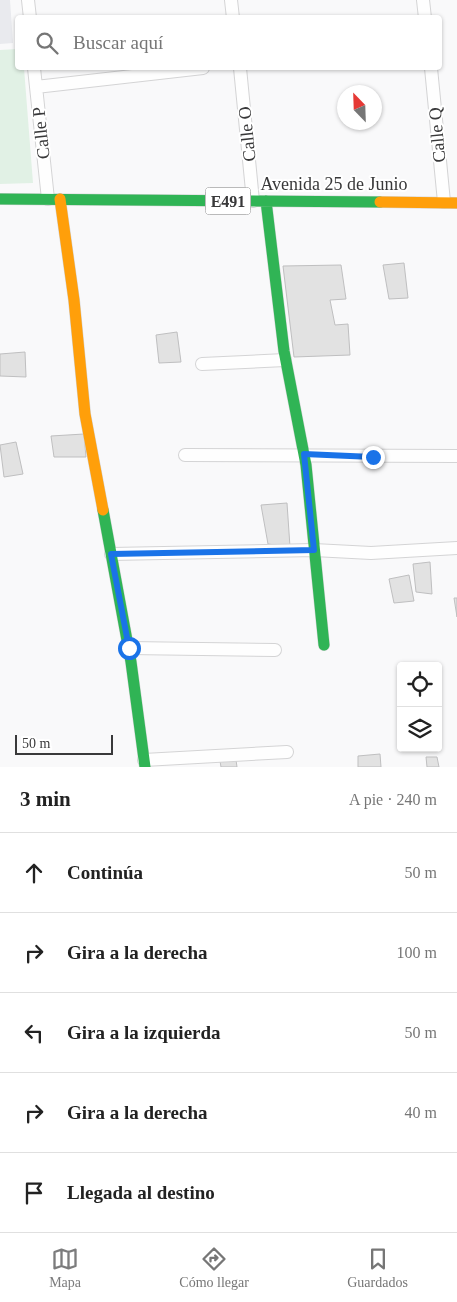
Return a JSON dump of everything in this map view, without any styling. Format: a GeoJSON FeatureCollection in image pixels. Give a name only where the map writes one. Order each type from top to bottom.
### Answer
{"type":"FeatureCollection","features":[{"type":"Feature","properties":{"kind":"main road","name":"Avenida 25 de Junio"},"geometry":{"type":"LineString","coordinates":[[0,199],[457,203]]}},
{"type":"Feature","properties":{"kind":"main road"},"geometry":{"type":"LineString","coordinates":[[54,199],[74,300],[85,414],[129,648],[144,764]]}},
{"type":"Feature","properties":{"kind":"main road"},"geometry":{"type":"LineString","coordinates":[[260,201],[285,360],[304,454],[324,645]]}},
{"type":"Feature","properties":{"kind":"street"},"geometry":{"type":"LineString","coordinates":[[28,0],[30,15]]}},
{"type":"Feature","properties":{"kind":"street"},"geometry":{"type":"LineString","coordinates":[[231,0],[233,15]]}},
{"type":"Feature","properties":{"kind":"street"},"geometry":{"type":"LineString","coordinates":[[423,0],[425,15]]}},
{"type":"Feature","properties":{"kind":"street","name":"Calle P"},"geometry":{"type":"LineString","coordinates":[[34,70],[54,199]]}},
{"type":"Feature","properties":{"kind":"street"},"geometry":{"type":"LineString","coordinates":[[36,87],[185,70]]}},
{"type":"Feature","properties":{"kind":"street","name":"Calle O"},"geometry":{"type":"LineString","coordinates":[[240,70],[260,201]]}},
{"type":"Feature","properties":{"kind":"street","name":"Calle Q"},"geometry":{"type":"LineString","coordinates":[[431,70],[444,202]]}},
{"type":"Feature","properties":{"kind":"street"},"geometry":{"type":"LineString","coordinates":[[202,364],[285,360]]}},
{"type":"Feature","properties":{"kind":"street"},"geometry":{"type":"LineString","coordinates":[[185,456],[304,454],[373,457],[457,456]]}},
{"type":"Feature","properties":{"kind":"street"},"geometry":{"type":"LineString","coordinates":[[111,554],[314,550],[371,553],[457,548]]}},
{"type":"Feature","properties":{"kind":"street"},"geometry":{"type":"LineString","coordinates":[[129,648],[275,650]]}},
{"type":"Feature","properties":{"kind":"street"},"geometry":{"type":"LineString","coordinates":[[144,764],[287,752]]}},
{"type":"Feature","properties":{"kind":"shaded area"},"geometry":{"type":"Polygon","coordinates":[[[0,0],[10,0],[13,43],[0,44],[0,0]]]}},
{"type":"Feature","properties":{"kind":"green space"},"geometry":{"type":"Polygon","coordinates":[[[15,49],[15,70],[24,70],[33,183],[0,184],[0,50],[15,49]]]}},
{"type":"Feature","properties":{"kind":"building"},"geometry":{"type":"Polygon","coordinates":[[[404,263],[408,298],[389,299],[383,265],[404,263]]]}},
{"type":"Feature","properties":{"kind":"building"},"geometry":{"type":"Polygon","coordinates":[[[341,265],[346,299],[330,300],[335,325],[348,324],[350,355],[294,357],[283,266],[341,265]]]}},
{"type":"Feature","properties":{"kind":"building"},"geometry":{"type":"Polygon","coordinates":[[[177,332],[181,362],[159,363],[156,335],[177,332]]]}},
{"type":"Feature","properties":{"kind":"building"},"geometry":{"type":"Polygon","coordinates":[[[25,352],[26,377],[0,376],[0,354],[25,352]]]}},
{"type":"Feature","properties":{"kind":"building"},"geometry":{"type":"Polygon","coordinates":[[[84,434],[86,457],[54,457],[51,436],[84,434]]]}},
{"type":"Feature","properties":{"kind":"building"},"geometry":{"type":"Polygon","coordinates":[[[16,442],[23,474],[4,477],[0,445],[16,442]]]}},
{"type":"Feature","properties":{"kind":"building"},"geometry":{"type":"Polygon","coordinates":[[[287,503],[290,547],[268,544],[261,505],[287,503]]]}},
{"type":"Feature","properties":{"kind":"building"},"geometry":{"type":"Polygon","coordinates":[[[430,562],[432,594],[416,592],[413,564],[430,562]]]}},
{"type":"Feature","properties":{"kind":"building"},"geometry":{"type":"Polygon","coordinates":[[[409,575],[414,601],[394,603],[389,579],[409,575]]]}},
{"type":"Feature","properties":{"kind":"building"},"geometry":{"type":"Polygon","coordinates":[[[454,598],[457,598],[457,617],[454,598]]]}},
{"type":"Feature","properties":{"kind":"building"},"geometry":{"type":"Polygon","coordinates":[[[380,754],[381,767],[358,767],[358,756],[380,754]]]}},
{"type":"Feature","properties":{"kind":"building"},"geometry":{"type":"Polygon","coordinates":[[[426,757],[437,757],[439,767],[427,767],[426,757]]]}},
{"type":"Feature","properties":{"kind":"building"},"geometry":{"type":"Polygon","coordinates":[[[236,760],[237,767],[221,767],[220,761],[236,760]]]}},
{"type":"Feature","properties":{"kind":"traffic: fast"},"geometry":{"type":"LineString","coordinates":[[0,199],[380,202]]}},
{"type":"Feature","properties":{"kind":"traffic: fast"},"geometry":{"type":"LineString","coordinates":[[266,201],[284,351],[306,465],[324,645]]}},
{"type":"Feature","properties":{"kind":"traffic: fast"},"geometry":{"type":"LineString","coordinates":[[103,510],[131,662],[145,767]]}},
{"type":"Feature","properties":{"kind":"traffic: slow"},"geometry":{"type":"LineString","coordinates":[[60,199],[74,300],[85,414],[103,510]]}},
{"type":"Feature","properties":{"kind":"traffic: slow"},"geometry":{"type":"LineString","coordinates":[[380,202],[457,203]]}},
{"type":"Feature","properties":{"kind":"route"},"geometry":{"type":"LineString","coordinates":[[129,648],[111,554],[195,554],[314,550],[304,454],[373,457]]}}]}
